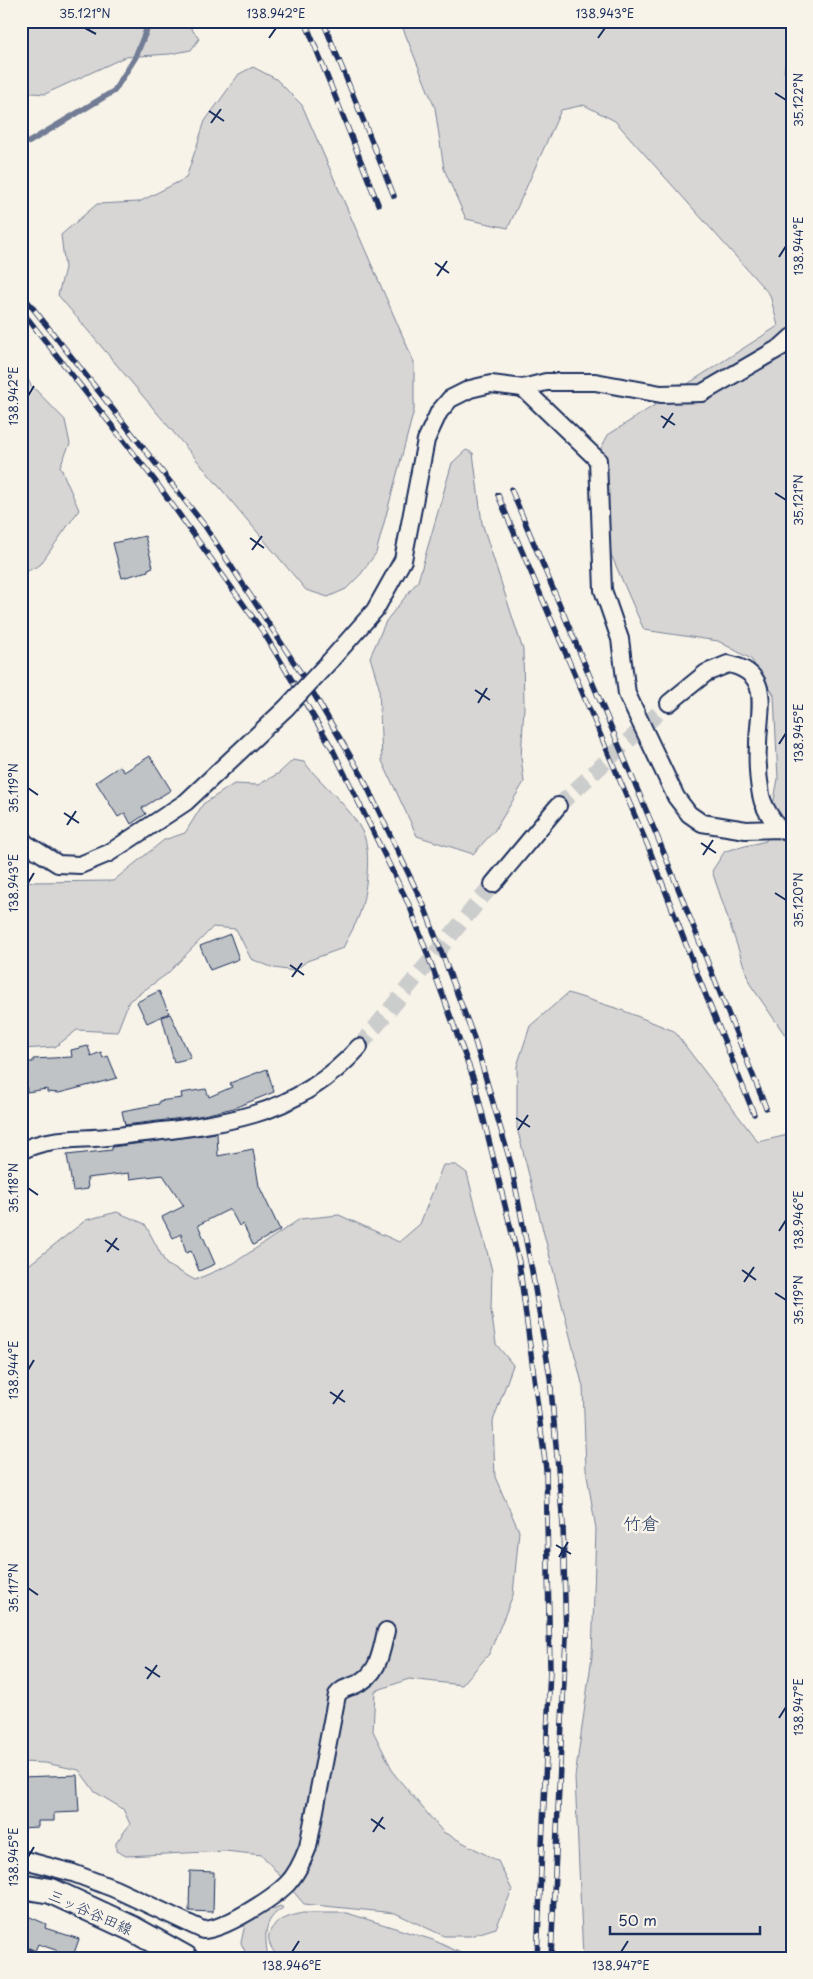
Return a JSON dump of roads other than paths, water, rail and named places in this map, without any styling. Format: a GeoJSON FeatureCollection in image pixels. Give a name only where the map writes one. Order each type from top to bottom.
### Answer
{"type":"FeatureCollection","features":[{"type":"Feature","properties":{"kind":"main road","name":"三ッ谷谷田線"},"geometry":{"type":"LineString","coordinates":[[21,1886],[51,1891],[133,1929],[185,1958]]}},
{"type":"Feature","properties":{"kind":"street"},"geometry":{"type":"LineString","coordinates":[[21,837],[25,844],[58,864],[80,865],[109,853],[186,802],[286,708],[375,610],[403,560],[426,440],[439,412],[450,399],[470,389],[491,384],[522,388],[546,382],[595,382],[661,394],[702,393],[781,347],[792,337]]}},
{"type":"Feature","properties":{"kind":"street"},"geometry":{"type":"LineString","coordinates":[[522,388],[598,460],[603,590],[620,640],[627,694],[676,797],[689,814],[702,823],[746,830],[785,832]]}},
{"type":"Feature","properties":{"kind":"street"},"geometry":{"type":"LineString","coordinates":[[669,703],[706,673],[728,664],[749,672],[758,683],[761,699],[758,744],[761,797],[785,832]]}},
{"type":"Feature","properties":{"kind":"street"},"geometry":{"type":"LineString","coordinates":[[492,884],[558,806]]}},
{"type":"Feature","properties":{"kind":"street"},"geometry":{"type":"LineString","coordinates":[[21,1151],[36,1144],[106,1137],[254,1114],[292,1098],[329,1076],[343,1066],[359,1047]]}},
{"type":"Feature","properties":{"kind":"street"},"geometry":{"type":"LineString","coordinates":[[21,1859],[73,1873],[115,1889],[203,1930],[213,1930],[229,1922],[287,1884],[299,1869],[308,1847],[337,1695],[341,1689],[368,1679],[375,1670],[386,1631]]}},
{"type":"Feature","properties":{"kind":"street"},"geometry":{"type":"LineString","coordinates":[[21,1956],[28,1958]]}},
{"type":"Feature","properties":{"kind":"waterway"},"geometry":{"type":"LineString","coordinates":[[29,142],[114,91],[135,58],[150,21]]}},
{"type":"Feature","properties":{"kind":"tunnel"},"geometry":{"type":"LineString","coordinates":[[558,806],[669,703]]}},
{"type":"Feature","properties":{"kind":"tunnel"},"geometry":{"type":"LineString","coordinates":[[359,1047],[493,884]]}},
{"type":"Feature","properties":{"kind":"railway"},"geometry":{"type":"LineString","coordinates":[[305,21],[378,204]]}},
{"type":"Feature","properties":{"kind":"railway"},"geometry":{"type":"LineString","coordinates":[[323,21],[394,196]]}},
{"type":"Feature","properties":{"kind":"railway"},"geometry":{"type":"LineString","coordinates":[[21,293],[205,526],[308,684],[362,776],[424,906],[474,1038],[511,1164],[532,1271],[550,1377],[563,1525],[566,1638],[551,1958]]}},
{"type":"Feature","properties":{"kind":"railway"},"geometry":{"type":"LineString","coordinates":[[21,310],[156,482],[264,633],[332,748],[410,907],[474,1080],[519,1262],[546,1469],[550,1669],[537,1958]]}},
{"type":"Feature","properties":{"kind":"railway"},"geometry":{"type":"LineString","coordinates":[[511,489],[662,848],[766,1108]]}},
{"type":"Feature","properties":{"kind":"railway"},"geometry":{"type":"LineString","coordinates":[[498,495],[650,851],[754,1114]]}},
{"type":"Feature","properties":{"kind":"district","name":"竹倉"},"geometry":{"type":"Point","coordinates":[641,1522]}}]}
